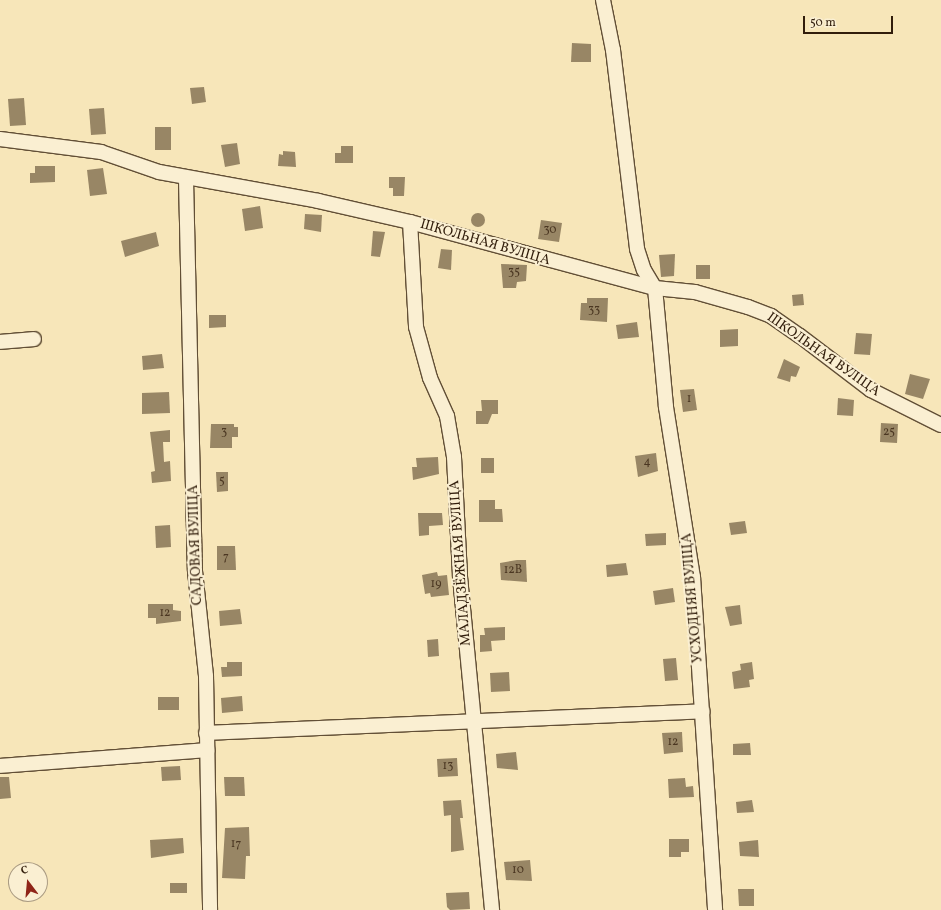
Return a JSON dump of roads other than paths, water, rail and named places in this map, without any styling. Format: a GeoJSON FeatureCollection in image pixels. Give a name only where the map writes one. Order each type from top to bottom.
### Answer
{"type":"FeatureCollection","features":[{"type":"Feature","properties":{"kind":"street"},"geometry":{"type":"LineString","coordinates":[[604,0],[613,50],[637,249],[644,270],[654,288]]}},
{"type":"Feature","properties":{"kind":"street","name":"ШКОЛЬНАЯ ВУЛІЦА"},"geometry":{"type":"LineString","coordinates":[[0,139],[101,152],[186,179],[259,189],[410,222],[654,288],[695,292],[770,316],[871,390],[941,425]]}},
{"type":"Feature","properties":{"kind":"street","name":"САДОВАЯ ВУЛІЦА"},"geometry":{"type":"LineString","coordinates":[[186,179],[195,571],[206,676],[210,910]]}},
{"type":"Feature","properties":{"kind":"street","name":"МАЛАДЗЁЖНАЯ ВУЛІЦА"},"geometry":{"type":"LineString","coordinates":[[410,222],[418,339],[451,429],[474,723],[492,910]]}},
{"type":"Feature","properties":{"kind":"street","name":"УСХОДНЯЯ ВУЛІЦА"},"geometry":{"type":"LineString","coordinates":[[654,288],[666,407],[693,577],[715,910]]}},
{"type":"Feature","properties":{"kind":"street"},"geometry":{"type":"LineString","coordinates":[[0,342],[34,339]]}},
{"type":"Feature","properties":{"kind":"street"},"geometry":{"type":"LineString","coordinates":[[206,733],[474,723],[703,711]]}},
{"type":"Feature","properties":{"kind":"street"},"geometry":{"type":"LineString","coordinates":[[0,766],[207,750]]}}]}
